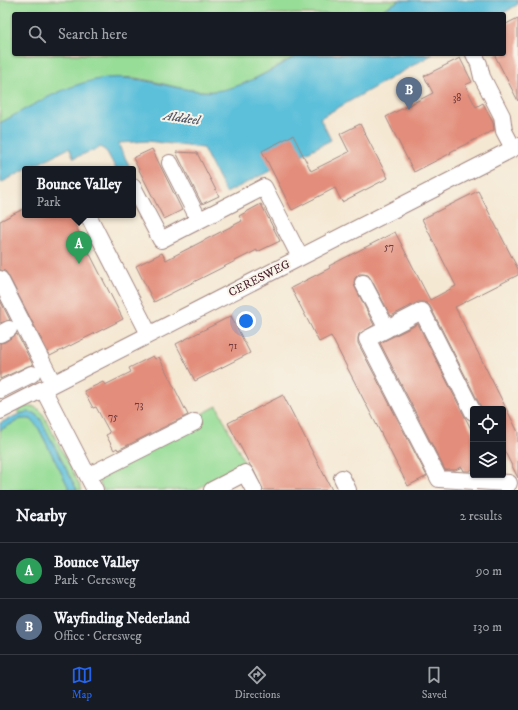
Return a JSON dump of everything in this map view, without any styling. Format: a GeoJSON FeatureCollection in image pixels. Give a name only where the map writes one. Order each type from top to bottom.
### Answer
{"type":"FeatureCollection","features":[{"type":"Feature","properties":{"kind":"street"},"geometry":{"type":"LineString","coordinates":[[475,56],[479,64],[482,77],[502,116],[504,131],[516,147]]}},
{"type":"Feature","properties":{"kind":"street","name":"CERESWEG"},"geometry":{"type":"LineString","coordinates":[[0,411],[516,147]]}},
{"type":"Feature","properties":{"kind":"street"},"geometry":{"type":"LineString","coordinates":[[170,163],[199,220]]}},
{"type":"Feature","properties":{"kind":"street"},"geometry":{"type":"LineString","coordinates":[[136,193],[161,240],[264,187],[300,258]]}},
{"type":"Feature","properties":{"kind":"street"},"geometry":{"type":"LineString","coordinates":[[90,218],[149,334]]}},
{"type":"Feature","properties":{"kind":"street"},"geometry":{"type":"LineString","coordinates":[[0,279],[91,483],[195,422]]}},
{"type":"Feature","properties":{"kind":"street"},"geometry":{"type":"LineString","coordinates":[[364,283],[387,329]]}},
{"type":"Feature","properties":{"kind":"street"},"geometry":{"type":"LineString","coordinates":[[470,406],[422,311],[367,339],[439,479],[507,481]]}},
{"type":"Feature","properties":{"kind":"street"},"geometry":{"type":"LineString","coordinates":[[0,390],[32,374]]}},
{"type":"Feature","properties":{"kind":"street"},"geometry":{"type":"LineString","coordinates":[[212,490],[245,473],[254,490]]}},
{"type":"Feature","properties":{"kind":"green space"},"geometry":{"type":"Polygon","coordinates":[[[0,0],[400,0],[379,12],[12,12],[12,56],[296,56],[250,81],[239,86],[220,91],[188,90],[143,79],[126,77],[101,80],[57,94],[0,123],[0,0]]]}},
{"type":"Feature","properties":{"kind":"green space"},"geometry":{"type":"Polygon","coordinates":[[[32,406],[40,410],[44,416],[82,490],[77,490],[40,418],[22,413],[19,414],[17,411],[24,407],[32,406]]]}},
{"type":"Feature","properties":{"kind":"green space"},"geometry":{"type":"Polygon","coordinates":[[[217,406],[245,464],[195,490],[103,490],[98,480],[196,417],[217,406]]]}},
{"type":"Feature","properties":{"kind":"green space"},"geometry":{"type":"Polygon","coordinates":[[[27,418],[37,425],[70,490],[0,490],[0,430],[21,419],[27,418]]]}},
{"type":"Feature","properties":{"kind":"water"},"geometry":{"type":"Polygon","coordinates":[[[400,0],[518,0],[518,4],[505,12],[379,12],[400,0]]]}},
{"type":"Feature","properties":{"kind":"water","name":"Alddeel"},"geometry":{"type":"Polygon","coordinates":[[[296,56],[429,56],[320,118],[331,140],[226,193],[203,148],[148,141],[119,143],[129,166],[114,166],[107,152],[101,147],[74,158],[69,148],[34,166],[22,166],[22,172],[0,183],[0,123],[38,102],[64,90],[106,78],[130,78],[199,91],[212,91],[239,85],[264,74],[296,56]]]}},
{"type":"Feature","properties":{"kind":"water"},"geometry":{"type":"Polygon","coordinates":[[[27,412],[34,413],[40,418],[77,490],[70,490],[39,429],[31,419],[21,419],[0,430],[0,423],[27,412]]]}},
{"type":"Feature","properties":{"kind":"building"},"geometry":{"type":"Polygon","coordinates":[[[518,18],[518,101],[495,56],[506,56],[506,24],[518,18]]]}},
{"type":"Feature","properties":{"kind":"building"},"geometry":{"type":"Polygon","coordinates":[[[460,58],[472,82],[465,85],[476,107],[483,103],[493,123],[494,130],[414,172],[386,117],[433,93],[424,76],[460,58]]]}},
{"type":"Feature","properties":{"kind":"building"},"geometry":{"type":"Polygon","coordinates":[[[360,124],[388,178],[342,202],[335,188],[292,210],[262,151],[293,135],[311,171],[349,152],[340,134],[360,124]]]}},
{"type":"Feature","properties":{"kind":"building"},"geometry":{"type":"Polygon","coordinates":[[[152,149],[182,210],[164,219],[133,158],[152,149]]]}},
{"type":"Feature","properties":{"kind":"building"},"geometry":{"type":"Polygon","coordinates":[[[176,152],[197,153],[219,196],[202,204],[176,152]]]}},
{"type":"Feature","properties":{"kind":"building"},"geometry":{"type":"Polygon","coordinates":[[[478,191],[518,269],[518,275],[455,307],[505,406],[480,406],[430,306],[427,303],[418,302],[391,316],[368,275],[359,274],[355,278],[355,287],[374,325],[359,334],[358,343],[427,476],[408,486],[331,336],[319,342],[291,288],[330,268],[329,266],[395,232],[430,300],[456,286],[422,219],[478,191]]]}},
{"type":"Feature","properties":{"kind":"building"},"geometry":{"type":"Polygon","coordinates":[[[261,204],[280,241],[257,252],[257,250],[154,302],[136,266],[162,253],[166,260],[242,221],[239,216],[261,204]]]}},
{"type":"Feature","properties":{"kind":"building"},"geometry":{"type":"Polygon","coordinates":[[[22,210],[22,218],[72,218],[123,319],[50,356],[8,275],[5,271],[0,270],[0,221],[22,210]]]}},
{"type":"Feature","properties":{"kind":"building"},"geometry":{"type":"Polygon","coordinates":[[[0,300],[10,320],[0,323],[0,300]]]}},
{"type":"Feature","properties":{"kind":"building"},"geometry":{"type":"Polygon","coordinates":[[[231,316],[250,353],[195,381],[176,344],[231,316]]]}},
{"type":"Feature","properties":{"kind":"building"},"geometry":{"type":"Polygon","coordinates":[[[418,324],[470,427],[470,470],[464,471],[462,467],[455,470],[445,470],[380,343],[418,324]]]}},
{"type":"Feature","properties":{"kind":"building"},"geometry":{"type":"Polygon","coordinates":[[[17,334],[33,365],[0,379],[0,343],[5,342],[17,334]]]}},
{"type":"Feature","properties":{"kind":"building"},"geometry":{"type":"Polygon","coordinates":[[[153,356],[155,359],[159,357],[188,415],[118,450],[117,448],[114,450],[106,435],[110,433],[96,407],[93,408],[84,391],[103,382],[105,385],[131,372],[129,368],[153,356]]]}},
{"type":"Feature","properties":{"kind":"building"},"geometry":{"type":"Polygon","coordinates":[[[283,395],[332,490],[263,490],[228,423],[283,395]]]}},
{"type":"Feature","properties":{"kind":"building"},"geometry":{"type":"Polygon","coordinates":[[[506,408],[518,432],[518,478],[506,454],[506,408]]]}},
{"type":"Feature","properties":{"kind":"place","name":"Wayfinding Nederland"},"geometry":{"type":"Point","coordinates":[409,110]}},
{"type":"Feature","properties":{"kind":"place","name":"Bounce Valley"},"geometry":{"type":"Point","coordinates":[79,264]}}]}
